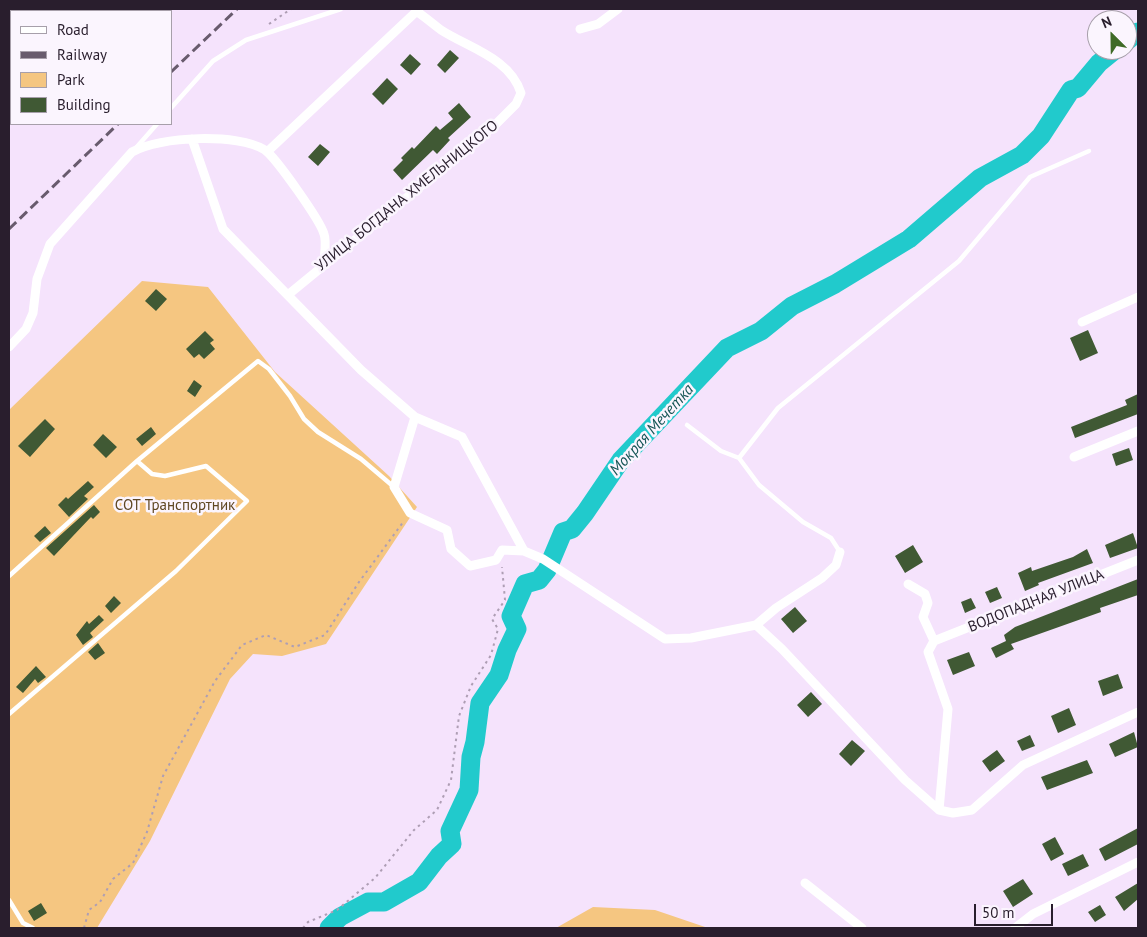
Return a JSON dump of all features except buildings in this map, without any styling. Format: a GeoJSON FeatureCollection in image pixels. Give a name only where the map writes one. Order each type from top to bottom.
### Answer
{"type":"FeatureCollection","features":[{"type":"Feature","properties":{"kind":"street"},"geometry":{"type":"LineString","coordinates":[[580,29],[598,24],[618,9]]}},
{"type":"Feature","properties":{"kind":"street"},"geometry":{"type":"LineString","coordinates":[[267,152],[418,10]]}},
{"type":"Feature","properties":{"kind":"street","name":"УЛИЦА БОГДАНА ХМЕЛЬНИЦКОГО"},"geometry":{"type":"LineString","coordinates":[[288,294],[494,126],[516,104],[521,93],[517,81],[504,68],[476,46],[442,31],[418,10]]}},
{"type":"Feature","properties":{"kind":"street"},"geometry":{"type":"LineString","coordinates":[[9,347],[26,329],[33,313],[37,279],[50,244],[132,152],[147,144],[203,138],[253,144],[267,152],[312,211],[325,235],[324,264]]}},
{"type":"Feature","properties":{"kind":"street"},"geometry":{"type":"LineString","coordinates":[[192,139],[223,229],[361,370],[415,417],[462,437],[524,551]]}},
{"type":"Feature","properties":{"kind":"street"},"geometry":{"type":"LineString","coordinates":[[1082,322],[1138,298]]}},
{"type":"Feature","properties":{"kind":"street"},"geometry":{"type":"LineString","coordinates":[[415,417],[394,487],[410,513],[447,530],[451,550],[470,566],[496,560],[502,550],[524,551],[555,566],[665,639],[691,638],[756,625],[776,608],[822,578],[836,565],[840,552]]}},
{"type":"Feature","properties":{"kind":"street"},"geometry":{"type":"LineString","coordinates":[[1074,457],[1138,431]]}},
{"type":"Feature","properties":{"kind":"street","name":"ВОДОПАДНАЯ УЛИЦА"},"geometry":{"type":"LineString","coordinates":[[934,641],[1138,560]]}},
{"type":"Feature","properties":{"kind":"street"},"geometry":{"type":"LineString","coordinates":[[908,584],[925,594],[928,602],[923,617],[934,641],[928,652],[948,709],[939,810]]}},
{"type":"Feature","properties":{"kind":"street"},"geometry":{"type":"LineString","coordinates":[[756,625],[782,649],[905,780],[939,810],[953,814],[972,810],[1023,765],[1138,712]]}},
{"type":"Feature","properties":{"kind":"street"},"geometry":{"type":"LineString","coordinates":[[1015,928],[1032,914],[1138,862]]}},
{"type":"Feature","properties":{"kind":"street"},"geometry":{"type":"LineString","coordinates":[[805,883],[862,928]]}},
{"type":"Feature","properties":{"kind":"lane"},"geometry":{"type":"LineString","coordinates":[[172,107],[213,61],[246,40],[340,9]]}},
{"type":"Feature","properties":{"kind":"lane"},"geometry":{"type":"LineString","coordinates":[[132,152],[156,125]]}},
{"type":"Feature","properties":{"kind":"lane"},"geometry":{"type":"LineString","coordinates":[[739,458],[778,408],[959,261],[1030,177],[1089,151]]}},
{"type":"Feature","properties":{"kind":"lane"},"geometry":{"type":"LineString","coordinates":[[9,576],[137,462],[258,361],[269,369],[290,396],[304,420],[318,432],[361,460],[394,487]]}},
{"type":"Feature","properties":{"kind":"lane"},"geometry":{"type":"LineString","coordinates":[[687,425],[721,451],[739,458],[759,485],[802,522],[831,538],[840,552]]}},
{"type":"Feature","properties":{"kind":"lane"},"geometry":{"type":"LineString","coordinates":[[9,714],[176,570],[247,501],[206,466],[165,476],[152,474],[137,462]]}},
{"type":"Feature","properties":{"kind":"lane"},"geometry":{"type":"LineString","coordinates":[[9,900],[23,923],[34,928]]}},
{"type":"Feature","properties":{"kind":"path"},"geometry":{"type":"LineString","coordinates":[[84,928],[88,910],[100,902],[113,879],[133,863],[147,832],[163,776],[215,681],[242,645],[266,635],[295,647],[325,635],[359,582],[410,513]]}},
{"type":"Feature","properties":{"kind":"path"},"geometry":{"type":"LineString","coordinates":[[303,928],[308,922],[337,910],[375,878],[414,830],[437,810],[451,780],[459,716],[471,686],[491,655],[498,629],[492,620],[505,600],[502,562],[496,560]]}},
{"type":"Feature","properties":{"kind":"green space","name":"СОТ Транспортник"},"geometry":{"type":"Polygon","coordinates":[[[142,281],[208,287],[275,372],[389,476],[417,507],[326,644],[282,656],[253,654],[230,679],[150,841],[97,928],[9,928],[9,410],[142,281]]]}},
{"type":"Feature","properties":{"kind":"green space"},"geometry":{"type":"Polygon","coordinates":[[[593,907],[655,910],[708,928],[556,928],[593,907]]]}},
{"type":"Feature","properties":{"kind":"waterway","name":"Мокрая Мечетка"},"geometry":{"type":"LineString","coordinates":[[329,928],[340,917],[368,902],[384,902],[419,882],[439,856],[452,844],[450,831],[469,790],[471,757],[480,703],[499,675],[507,650],[517,629],[511,616],[525,584],[539,580],[547,570],[563,532],[572,529],[585,513],[621,460],[727,348],[761,331],[792,306],[835,284],[909,239],[980,178],[1022,155],[1041,136],[1071,90],[1078,88],[1103,60]]}},
{"type":"Feature","properties":{"kind":"railway"},"geometry":{"type":"LineString","coordinates":[[172,71],[237,9]]}},
{"type":"Feature","properties":{"kind":"railway"},"geometry":{"type":"LineString","coordinates":[[9,229],[117,125]]}}]}
